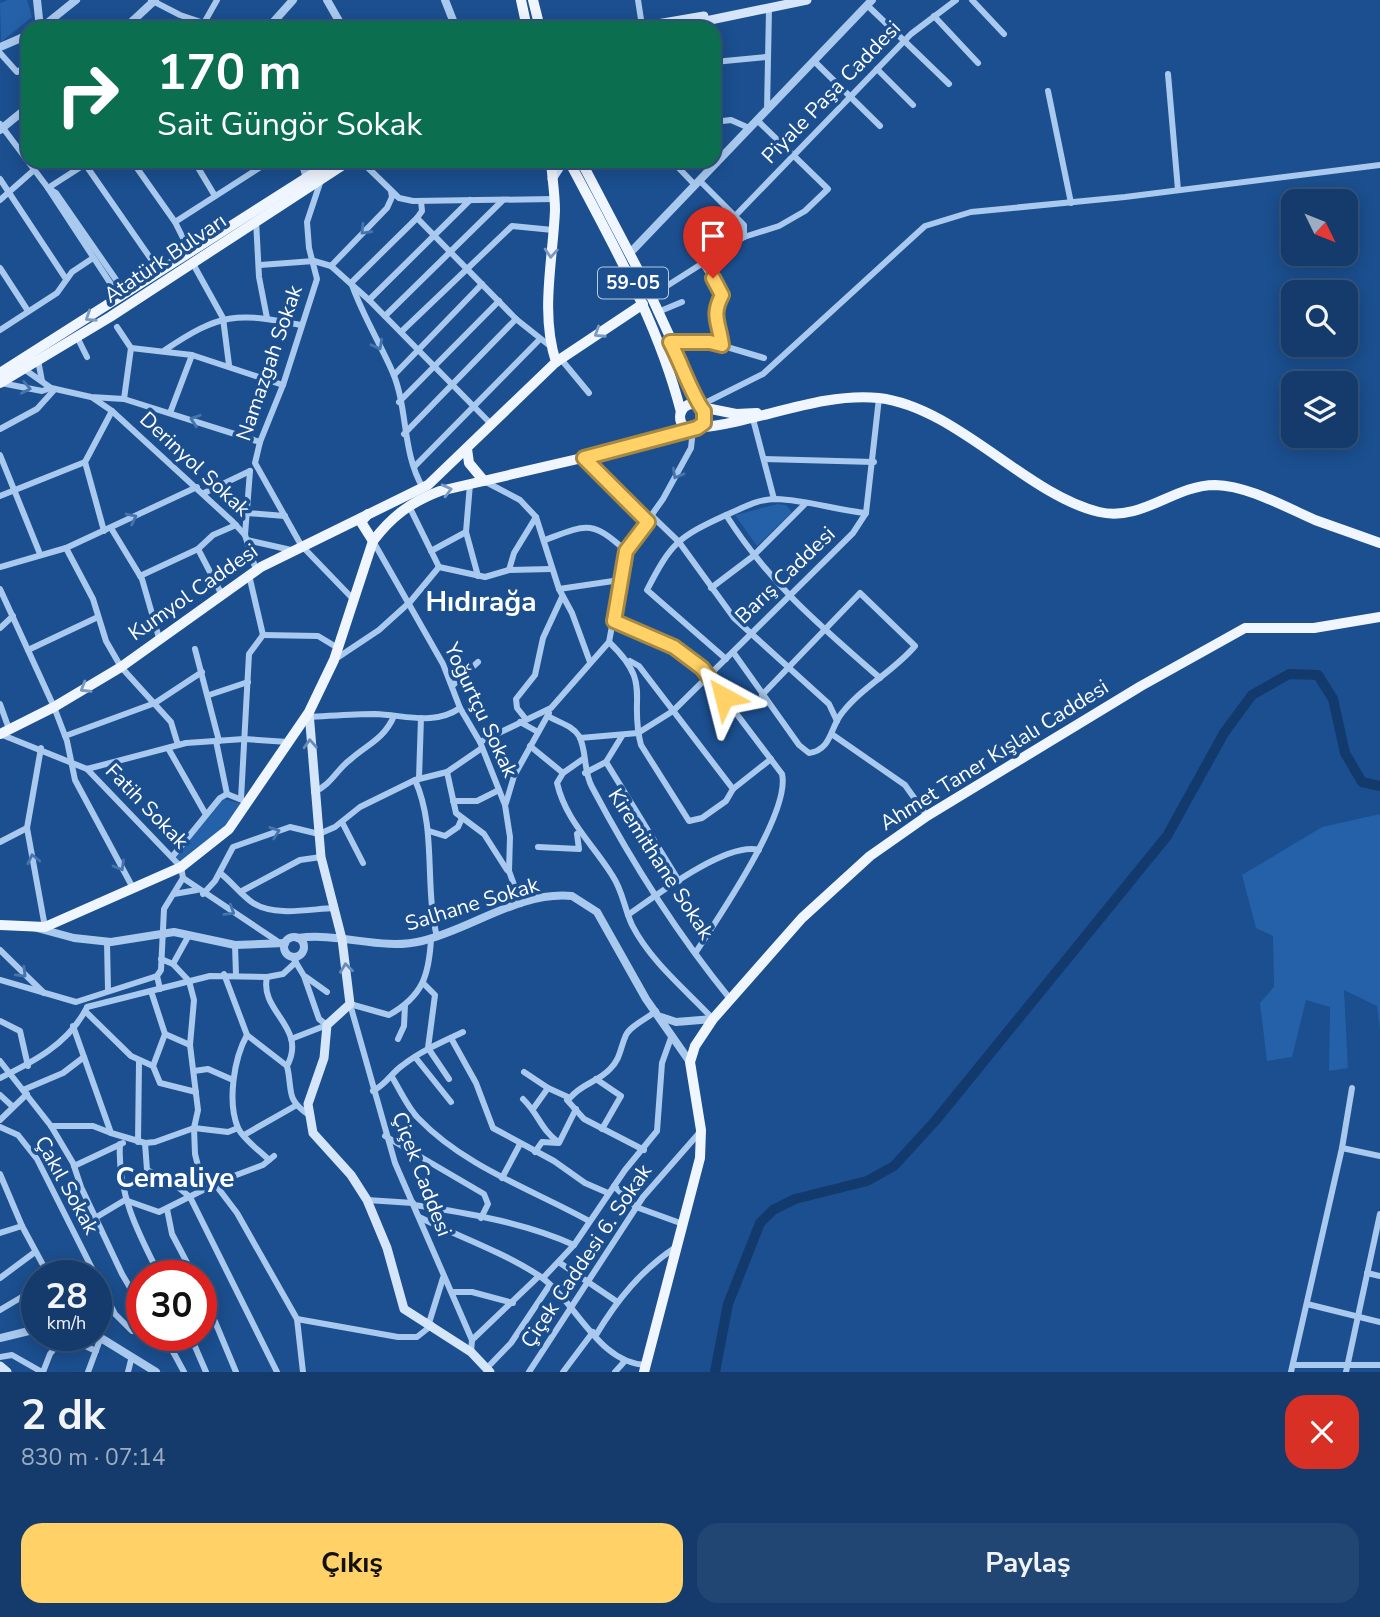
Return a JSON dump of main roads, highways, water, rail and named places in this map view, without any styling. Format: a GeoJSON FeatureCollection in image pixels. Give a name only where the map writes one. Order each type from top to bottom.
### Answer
{"type":"FeatureCollection","features":[{"type":"Feature","properties":{"kind":"main road"},"geometry":{"type":"LineString","coordinates":[[522,0],[525,21]]}},
{"type":"Feature","properties":{"kind":"main road"},"geometry":{"type":"LineString","coordinates":[[533,0],[539,21]]}},
{"type":"Feature","properties":{"kind":"main road"},"geometry":{"type":"LineString","coordinates":[[673,21],[807,0]]}},
{"type":"Feature","properties":{"kind":"main road"},"geometry":{"type":"LineString","coordinates":[[702,21],[766,6]]}},
{"type":"Feature","properties":{"kind":"main road"},"geometry":{"type":"LineString","coordinates":[[551,168],[555,199],[548,289],[550,346],[558,360]]}},
{"type":"Feature","properties":{"kind":"main road"},"geometry":{"type":"LineString","coordinates":[[552,179],[559,168]]}},
{"type":"Feature","properties":{"kind":"main road","name":"59-05"},"geometry":{"type":"LineString","coordinates":[[572,168],[648,299],[669,363],[681,412]]}},
{"type":"Feature","properties":{"kind":"main road"},"geometry":{"type":"LineString","coordinates":[[585,168],[694,389],[705,419],[693,429]]}},
{"type":"Feature","properties":{"kind":"main road","name":"Atatürk Bulvarı"},"geometry":{"type":"LineString","coordinates":[[0,380],[160,272],[256,220],[308,181],[318,170]]}},
{"type":"Feature","properties":{"kind":"main road","name":"Atatürk Bulvarı"},"geometry":{"type":"LineString","coordinates":[[20,366],[38,360],[77,337],[191,257],[308,181]]}},
{"type":"Feature","properties":{"kind":"main road","name":"Kumyol Caddesi"},"geometry":{"type":"LineString","coordinates":[[2,733],[54,707],[121,667],[252,573],[296,547],[421,488],[457,459],[558,360],[648,299]]}},
{"type":"Feature","properties":{"kind":"main road"},"geometry":{"type":"LineString","coordinates":[[0,925],[40,927],[133,888],[182,873],[222,834],[309,715],[334,660],[373,541],[385,525],[408,504],[440,491],[647,443],[693,429],[732,426],[836,400],[879,398],[909,407],[968,437],[1086,509],[1110,514],[1128,513],[1196,486],[1219,485],[1252,494],[1380,545]]}},
{"type":"Feature","properties":{"kind":"main road"},"geometry":{"type":"LineString","coordinates":[[693,429],[681,420],[681,412],[689,404],[746,415],[792,410]]}},
{"type":"Feature","properties":{"kind":"main road"},"geometry":{"type":"LineString","coordinates":[[467,449],[469,463],[484,481]]}},
{"type":"Feature","properties":{"kind":"main road"},"geometry":{"type":"LineString","coordinates":[[457,459],[468,471],[470,484]]}},
{"type":"Feature","properties":{"kind":"main road"},"geometry":{"type":"LineString","coordinates":[[372,512],[361,522],[362,529],[373,541]]}},
{"type":"Feature","properties":{"kind":"main road","name":"Ahmet Taner Kışlalı Caddesi"},"geometry":{"type":"LineString","coordinates":[[645,1368],[700,1158],[701,1130],[690,1062],[695,1046],[713,1019],[824,897],[870,856],[927,816],[1141,686],[1245,628],[1314,628],[1380,617]]}},
{"type":"Feature","properties":{"kind":"main road"},"geometry":{"type":"LineString","coordinates":[[309,715],[321,857],[342,939],[350,1004],[327,1025],[324,1058],[308,1104],[313,1133],[351,1175],[367,1200],[387,1248],[404,1309],[471,1352],[486,1368],[473,1372]]}},
{"type":"Feature","properties":{"kind":"main road"},"geometry":{"type":"LineString","coordinates":[[0,1366],[7,1372]]}},
{"type":"Feature","properties":{"kind":"waterway"},"geometry":{"type":"LineString","coordinates":[[715,1372],[728,1304],[760,1223],[773,1210],[795,1199],[867,1181],[894,1166],[936,1120],[1167,836],[1224,733],[1252,695],[1289,674],[1318,675],[1333,699],[1345,753],[1362,782],[1380,786]]}},
{"type":"Feature","properties":{"kind":"district","name":"Hıdırağa"},"geometry":{"type":"Point","coordinates":[481,602]}},
{"type":"Feature","properties":{"kind":"district","name":"Cemaliye"},"geometry":{"type":"Point","coordinates":[175,1178]}}]}
